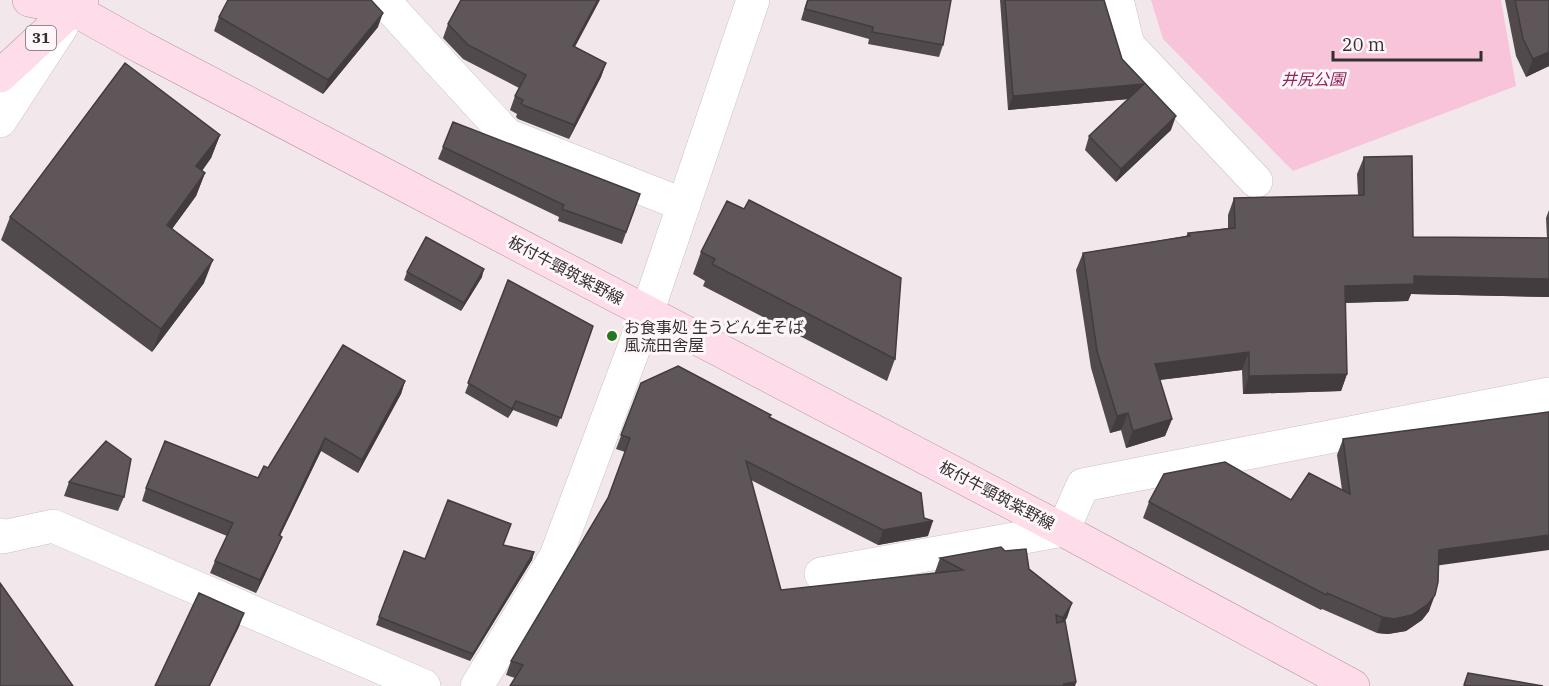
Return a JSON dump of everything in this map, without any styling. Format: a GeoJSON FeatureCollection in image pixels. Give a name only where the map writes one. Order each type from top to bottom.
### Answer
{"type":"FeatureCollection","features":[{"type":"Feature","properties":{"kind":"main road","name":"板付牛頸筑紫野線"},"geometry":{"type":"LineString","coordinates":[[29,0],[70,3],[141,47],[1063,530],[1353,686]]}},
{"type":"Feature","properties":{"kind":"main road","name":"31"},"geometry":{"type":"LineString","coordinates":[[0,76],[70,3]]}},
{"type":"Feature","properties":{"kind":"street"},"geometry":{"type":"LineString","coordinates":[[382,0],[507,135],[684,205]]}},
{"type":"Feature","properties":{"kind":"street"},"geometry":{"type":"LineString","coordinates":[[477,686],[556,556],[647,313],[753,0]]}},
{"type":"Feature","properties":{"kind":"street"},"geometry":{"type":"LineString","coordinates":[[1117,0],[1128,45],[1256,181]]}},
{"type":"Feature","properties":{"kind":"street"},"geometry":{"type":"LineString","coordinates":[[0,121],[70,3]]}},
{"type":"Feature","properties":{"kind":"street"},"geometry":{"type":"LineString","coordinates":[[821,574],[1063,530],[1083,485],[1549,394]]}},
{"type":"Feature","properties":{"kind":"street"},"geometry":{"type":"LineString","coordinates":[[0,535],[3,537],[52,526],[424,686]]}},
{"type":"Feature","properties":{"kind":"green space","name":"井尻公園"},"geometry":{"type":"Polygon","coordinates":[[[1151,0],[1501,0],[1516,86],[1293,171],[1163,39],[1151,0]]]}},
{"type":"Feature","properties":{"kind":"building"},"geometry":{"type":"Polygon","coordinates":[[[228,0],[371,0],[383,13],[328,80],[219,17],[228,0]]]}},
{"type":"Feature","properties":{"kind":"building"},"geometry":{"type":"Polygon","coordinates":[[[461,0],[598,0],[573,46],[606,63],[574,125],[523,105],[521,103],[523,100],[515,96],[526,75],[468,45],[448,24],[461,0]]]}},
{"type":"Feature","properties":{"kind":"building"},"geometry":{"type":"Polygon","coordinates":[[[808,0],[951,0],[943,45],[872,32],[873,27],[805,9],[808,0]]]}},
{"type":"Feature","properties":{"kind":"building"},"geometry":{"type":"Polygon","coordinates":[[[1005,0],[1104,0],[1122,59],[1176,116],[1121,169],[1089,136],[1144,84],[1013,96],[1005,0]]]}},
{"type":"Feature","properties":{"kind":"building"},"geometry":{"type":"Polygon","coordinates":[[[1515,0],[1549,0],[1549,52],[1533,59],[1523,39],[1515,0]]]}},
{"type":"Feature","properties":{"kind":"building"},"geometry":{"type":"Polygon","coordinates":[[[125,63],[220,135],[196,166],[205,173],[167,225],[213,260],[161,329],[10,217],[125,63]]]}},
{"type":"Feature","properties":{"kind":"building"},"geometry":{"type":"Polygon","coordinates":[[[453,122],[640,194],[626,232],[562,209],[564,205],[443,147],[453,122]]]}},
{"type":"Feature","properties":{"kind":"building"},"geometry":{"type":"Polygon","coordinates":[[[1412,156],[1413,237],[1549,238],[1549,279],[1414,276],[1414,284],[1345,286],[1347,374],[1249,376],[1249,352],[1155,364],[1172,419],[1133,431],[1128,413],[1117,416],[1097,351],[1083,253],[1190,236],[1188,233],[1235,228],[1234,198],[1364,195],[1364,157],[1412,156]]]}},
{"type":"Feature","properties":{"kind":"building"},"geometry":{"type":"Polygon","coordinates":[[[749,200],[901,278],[895,359],[712,264],[715,259],[701,252],[727,201],[744,209],[749,200]]]}},
{"type":"Feature","properties":{"kind":"building"},"geometry":{"type":"Polygon","coordinates":[[[426,237],[484,269],[464,303],[407,272],[426,237]]]}},
{"type":"Feature","properties":{"kind":"building"},"geometry":{"type":"Polygon","coordinates":[[[508,280],[593,326],[561,418],[516,401],[512,409],[468,383],[508,280]]]}},
{"type":"Feature","properties":{"kind":"building"},"geometry":{"type":"Polygon","coordinates":[[[343,345],[405,381],[362,460],[325,438],[279,535],[282,537],[260,580],[215,561],[233,523],[146,488],[165,441],[258,478],[264,466],[268,468],[343,345]]]}},
{"type":"Feature","properties":{"kind":"building"},"geometry":{"type":"Polygon","coordinates":[[[678,366],[771,415],[769,417],[921,493],[924,518],[933,521],[883,530],[746,461],[781,590],[963,570],[940,558],[1001,547],[1005,551],[1026,549],[1029,569],[1072,603],[1063,618],[1056,615],[1057,623],[1065,621],[1076,682],[1064,684],[1064,686],[510,686],[523,665],[511,661],[608,498],[630,438],[621,435],[641,383],[678,366]]]}},
{"type":"Feature","properties":{"kind":"building"},"geometry":{"type":"Polygon","coordinates":[[[1549,412],[1549,535],[1439,550],[1438,582],[1435,595],[1428,604],[1412,615],[1394,619],[1382,617],[1327,593],[1326,595],[1149,502],[1164,474],[1225,462],[1291,500],[1309,473],[1350,494],[1343,439],[1549,412]]]}},
{"type":"Feature","properties":{"kind":"building"},"geometry":{"type":"Polygon","coordinates":[[[106,441],[131,459],[124,497],[69,482],[106,441]]]}},
{"type":"Feature","properties":{"kind":"building"},"geometry":{"type":"Polygon","coordinates":[[[448,500],[511,524],[503,545],[534,552],[473,654],[379,617],[404,551],[425,559],[448,500]]]}},
{"type":"Feature","properties":{"kind":"building"},"geometry":{"type":"Polygon","coordinates":[[[0,583],[73,686],[0,686],[0,583]]]}},
{"type":"Feature","properties":{"kind":"building"},"geometry":{"type":"Polygon","coordinates":[[[199,593],[244,613],[209,686],[155,686],[199,593]]]}},
{"type":"Feature","properties":{"kind":"building"},"geometry":{"type":"Polygon","coordinates":[[[1468,673],[1543,686],[1467,686],[1464,685],[1468,673]]]}},
{"type":"Feature","properties":{"kind":"place","name":"お食事処 生うどん生そば 風流田舎屋"},"geometry":{"type":"Point","coordinates":[612,336]}}]}
